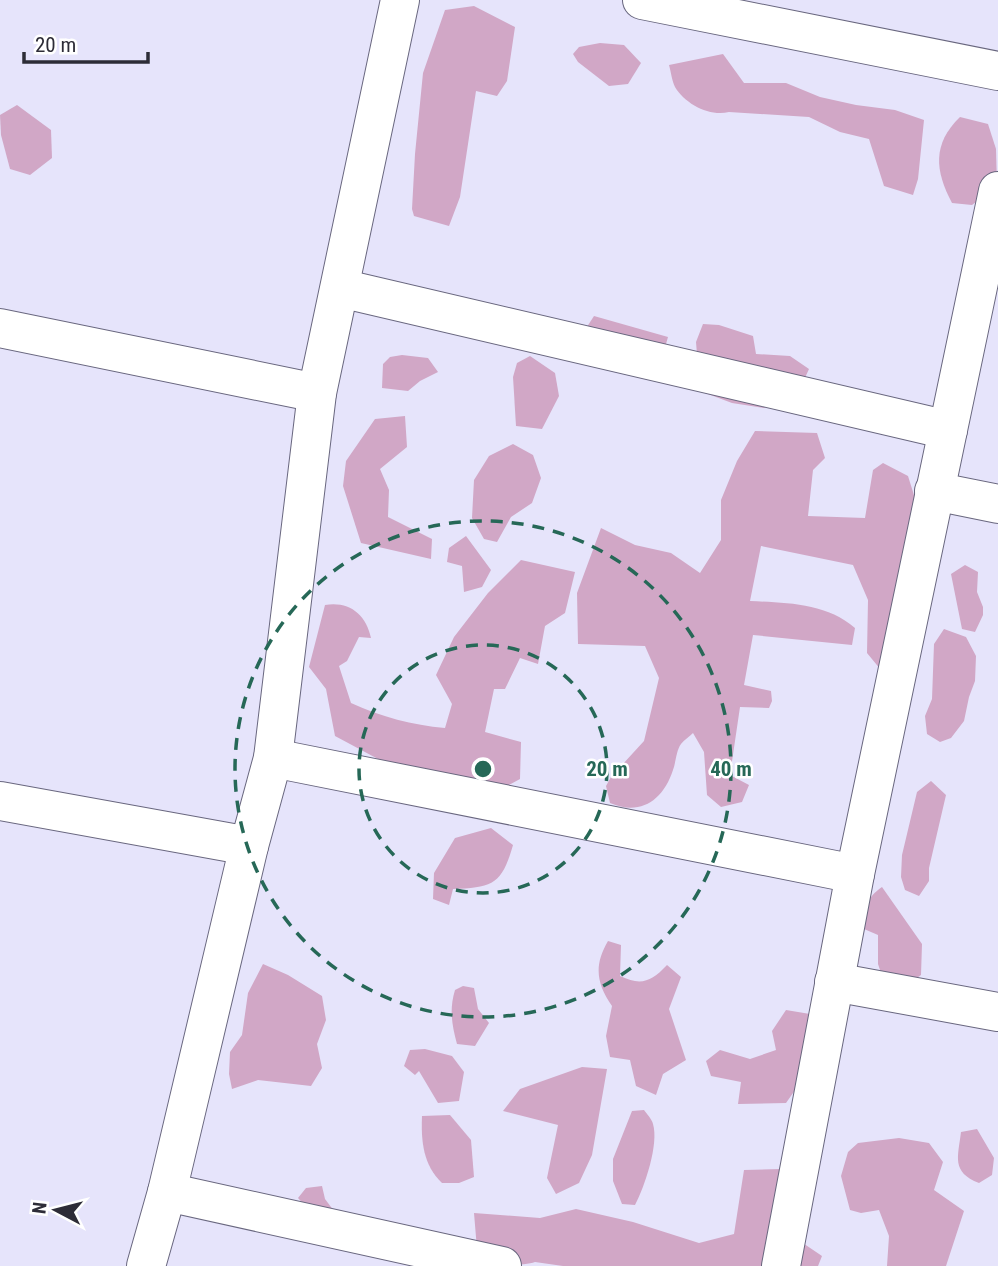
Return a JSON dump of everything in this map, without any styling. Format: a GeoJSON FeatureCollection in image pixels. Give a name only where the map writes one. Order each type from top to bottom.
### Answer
{"type":"FeatureCollection","features":[{"type":"Feature","properties":{"kind":"street"},"geometry":{"type":"LineString","coordinates":[[146,1266],[167,1192],[272,758],[317,393],[400,0]]}},
{"type":"Feature","properties":{"kind":"street"},"geometry":{"type":"LineString","coordinates":[[642,0],[998,71]]}},
{"type":"Feature","properties":{"kind":"street"},"geometry":{"type":"LineString","coordinates":[[781,1266],[855,874],[998,191]]}},
{"type":"Feature","properties":{"kind":"street"},"geometry":{"type":"LineString","coordinates":[[340,288],[948,430]]}},
{"type":"Feature","properties":{"kind":"street"},"geometry":{"type":"LineString","coordinates":[[0,328],[317,393]]}},
{"type":"Feature","properties":{"kind":"street"},"geometry":{"type":"LineString","coordinates":[[934,491],[998,504]]}},
{"type":"Feature","properties":{"kind":"street"},"geometry":{"type":"LineString","coordinates":[[272,758],[855,874]]}},
{"type":"Feature","properties":{"kind":"street"},"geometry":{"type":"LineString","coordinates":[[0,801],[249,845]]}},
{"type":"Feature","properties":{"kind":"street"},"geometry":{"type":"LineString","coordinates":[[834,982],[998,1012]]}},
{"type":"Feature","properties":{"kind":"street"},"geometry":{"type":"LineString","coordinates":[[167,1192],[502,1266]]}},
{"type":"Feature","properties":{"kind":"shaded area"},"geometry":{"type":"Polygon","coordinates":[[[474,6],[515,27],[507,81],[497,96],[476,91],[460,197],[449,226],[414,216],[412,209],[423,73],[445,10],[474,6]]]}},
{"type":"Feature","properties":{"kind":"shaded area"},"geometry":{"type":"Polygon","coordinates":[[[600,43],[624,45],[641,63],[628,84],[609,86],[578,62],[573,54],[579,47],[600,43]]]}},
{"type":"Feature","properties":{"kind":"shaded area"},"geometry":{"type":"Polygon","coordinates":[[[723,54],[744,83],[786,83],[820,97],[895,110],[924,120],[918,179],[913,195],[884,186],[869,139],[840,132],[809,117],[714,113],[691,104],[675,87],[669,65],[723,54]]]}},
{"type":"Feature","properties":{"kind":"shaded area"},"geometry":{"type":"Polygon","coordinates":[[[17,105],[51,130],[52,158],[30,175],[10,169],[1,135],[0,115],[17,105]]]}},
{"type":"Feature","properties":{"kind":"shaded area"},"geometry":{"type":"Polygon","coordinates":[[[960,117],[988,124],[996,149],[997,186],[972,205],[952,203],[940,169],[939,158],[945,137],[960,117]]]}},
{"type":"Feature","properties":{"kind":"shaded area"},"geometry":{"type":"Polygon","coordinates":[[[594,316],[668,337],[662,358],[583,333],[594,316]]]}},
{"type":"Feature","properties":{"kind":"shaded area"},"geometry":{"type":"Polygon","coordinates":[[[703,324],[719,325],[753,336],[756,354],[790,356],[809,369],[798,393],[764,408],[732,403],[700,391],[696,342],[703,324]]]}},
{"type":"Feature","properties":{"kind":"shaded area"},"geometry":{"type":"Polygon","coordinates":[[[402,355],[428,358],[438,372],[408,391],[382,388],[383,364],[390,357],[402,355]]]}},
{"type":"Feature","properties":{"kind":"shaded area"},"geometry":{"type":"Polygon","coordinates":[[[530,356],[555,373],[559,396],[542,429],[516,426],[513,377],[517,363],[530,356]]]}},
{"type":"Feature","properties":{"kind":"shaded area"},"geometry":{"type":"Polygon","coordinates":[[[405,416],[407,447],[380,469],[389,490],[388,517],[432,539],[431,559],[361,543],[343,486],[346,461],[375,419],[405,416]]]}},
{"type":"Feature","properties":{"kind":"shaded area"},"geometry":{"type":"Polygon","coordinates":[[[755,431],[817,433],[825,458],[813,470],[808,516],[865,518],[873,470],[883,463],[908,476],[918,508],[881,670],[867,653],[868,600],[853,565],[761,546],[750,601],[806,606],[832,614],[855,628],[852,645],[753,635],[744,685],[771,691],[772,701],[769,708],[740,707],[730,775],[749,785],[742,802],[721,807],[707,795],[704,752],[693,733],[679,747],[669,781],[657,797],[649,803],[631,808],[610,803],[606,786],[644,741],[659,678],[645,646],[578,644],[577,593],[601,528],[635,545],[671,553],[700,573],[721,540],[721,500],[737,461],[755,431]]]}},
{"type":"Feature","properties":{"kind":"shaded area"},"geometry":{"type":"Polygon","coordinates":[[[513,444],[533,455],[541,478],[532,503],[511,517],[497,542],[484,539],[472,518],[474,480],[489,456],[513,444]]]}},
{"type":"Feature","properties":{"kind":"shaded area"},"geometry":{"type":"Polygon","coordinates":[[[466,536],[491,570],[482,587],[464,592],[462,566],[447,562],[449,548],[466,536]]]}},
{"type":"Feature","properties":{"kind":"shaded area"},"geometry":{"type":"Polygon","coordinates":[[[521,560],[575,572],[565,613],[545,626],[538,664],[520,658],[505,689],[494,689],[485,732],[521,742],[520,779],[494,793],[393,767],[335,736],[326,689],[309,667],[325,605],[349,607],[361,616],[369,630],[371,638],[359,637],[347,661],[339,666],[351,703],[397,720],[445,728],[452,704],[436,675],[454,637],[488,593],[521,560]]]}},
{"type":"Feature","properties":{"kind":"shaded area"},"geometry":{"type":"Polygon","coordinates":[[[965,565],[978,572],[977,592],[983,615],[975,632],[962,629],[951,574],[965,565]]]}},
{"type":"Feature","properties":{"kind":"shaded area"},"geometry":{"type":"Polygon","coordinates":[[[944,629],[966,637],[976,656],[975,681],[964,721],[951,738],[940,742],[927,734],[925,716],[932,699],[934,644],[944,629]]]}},
{"type":"Feature","properties":{"kind":"shaded area"},"geometry":{"type":"Polygon","coordinates":[[[931,781],[946,795],[929,868],[929,881],[919,896],[905,890],[901,877],[902,855],[917,792],[931,781]]]}},
{"type":"Feature","properties":{"kind":"shaded area"},"geometry":{"type":"Polygon","coordinates":[[[491,828],[513,845],[500,876],[487,885],[453,889],[449,905],[433,899],[434,873],[455,838],[491,828]]]}},
{"type":"Feature","properties":{"kind":"shaded area"},"geometry":{"type":"Polygon","coordinates":[[[882,887],[922,944],[921,975],[904,987],[885,985],[878,964],[878,935],[864,929],[867,905],[882,887]]]}},
{"type":"Feature","properties":{"kind":"shaded area"},"geometry":{"type":"Polygon","coordinates":[[[608,941],[621,945],[620,976],[634,981],[645,981],[667,965],[681,977],[669,1009],[686,1060],[663,1074],[656,1095],[636,1086],[630,1060],[610,1057],[606,1036],[612,1006],[603,990],[599,974],[600,958],[608,941]]]}},
{"type":"Feature","properties":{"kind":"shaded area"},"geometry":{"type":"Polygon","coordinates":[[[263,964],[288,975],[322,996],[326,1020],[317,1044],[322,1068],[311,1086],[258,1080],[232,1089],[229,1074],[230,1052],[242,1035],[248,993],[263,964]]]}},
{"type":"Feature","properties":{"kind":"shaded area"},"geometry":{"type":"Polygon","coordinates":[[[463,986],[474,988],[478,1009],[489,1023],[475,1046],[457,1044],[454,1030],[453,997],[455,990],[463,986]]]}},
{"type":"Feature","properties":{"kind":"shaded area"},"geometry":{"type":"Polygon","coordinates":[[[786,1010],[816,1015],[800,1083],[786,1103],[738,1104],[741,1082],[711,1076],[706,1061],[720,1050],[750,1059],[776,1050],[772,1031],[786,1010]]]}},
{"type":"Feature","properties":{"kind":"shaded area"},"geometry":{"type":"Polygon","coordinates":[[[425,1049],[452,1056],[464,1072],[459,1101],[438,1103],[419,1071],[415,1075],[404,1066],[410,1050],[425,1049]]]}},
{"type":"Feature","properties":{"kind":"shaded area"},"geometry":{"type":"Polygon","coordinates":[[[582,1067],[607,1069],[592,1155],[579,1183],[556,1194],[547,1178],[558,1125],[503,1111],[520,1089],[582,1067]]]}},
{"type":"Feature","properties":{"kind":"shaded area"},"geometry":{"type":"Polygon","coordinates":[[[644,1110],[652,1122],[654,1132],[650,1165],[635,1205],[622,1204],[613,1181],[613,1159],[632,1111],[644,1110]]]}},
{"type":"Feature","properties":{"kind":"shaded area"},"geometry":{"type":"Polygon","coordinates":[[[450,1115],[471,1140],[474,1177],[459,1183],[442,1183],[427,1160],[423,1143],[422,1116],[450,1115]]]}},
{"type":"Feature","properties":{"kind":"shaded area"},"geometry":{"type":"Polygon","coordinates":[[[977,1129],[994,1158],[992,1175],[979,1183],[964,1174],[958,1163],[961,1132],[977,1129]]]}},
{"type":"Feature","properties":{"kind":"shaded area"},"geometry":{"type":"Polygon","coordinates":[[[899,1138],[929,1143],[943,1162],[934,1190],[964,1211],[946,1266],[887,1266],[889,1236],[879,1210],[861,1213],[850,1210],[841,1176],[848,1152],[858,1143],[899,1138]]]}},
{"type":"Feature","properties":{"kind":"shaded area"},"geometry":{"type":"Polygon","coordinates":[[[781,1169],[788,1233],[822,1256],[818,1266],[563,1266],[535,1262],[498,1265],[478,1261],[474,1213],[540,1218],[576,1209],[633,1222],[699,1243],[734,1234],[744,1170],[781,1169]]]}},
{"type":"Feature","properties":{"kind":"shaded area"},"geometry":{"type":"Polygon","coordinates":[[[322,1186],[325,1199],[337,1215],[310,1211],[298,1198],[306,1188],[322,1186]]]}}]}
